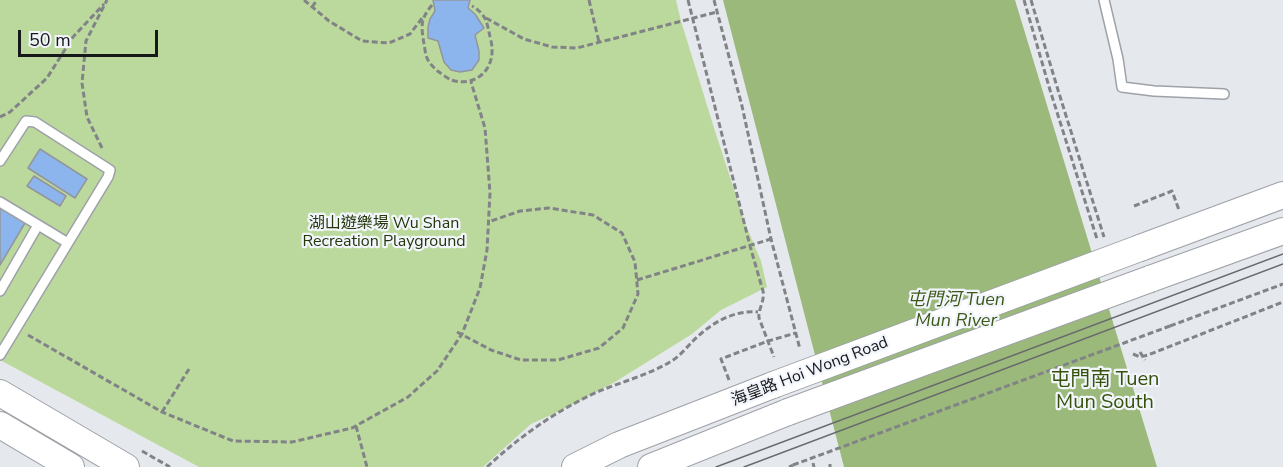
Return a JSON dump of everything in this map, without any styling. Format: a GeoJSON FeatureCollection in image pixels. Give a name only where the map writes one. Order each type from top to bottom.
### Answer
{"type":"FeatureCollection","features":[{"type":"Feature","properties":{"kind":"main road","name":"海皇路 Hoi Wong Road"},"geometry":{"type":"LineString","coordinates":[[575,467],[619,445],[1283,195]]}},
{"type":"Feature","properties":{"kind":"main road","name":"海皇路 Hoi Wong Road"},"geometry":{"type":"LineString","coordinates":[[651,467],[788,412],[1283,231]]}},
{"type":"Feature","properties":{"kind":"main road"},"geometry":{"type":"LineString","coordinates":[[0,393],[126,467]]}},
{"type":"Feature","properties":{"kind":"main road"},"geometry":{"type":"LineString","coordinates":[[0,425],[70,467]]}},
{"type":"Feature","properties":{"kind":"lane"},"geometry":{"type":"LineString","coordinates":[[1104,0],[1122,87],[1224,94]]}},
{"type":"Feature","properties":{"kind":"lane"},"geometry":{"type":"LineString","coordinates":[[0,161],[26,121],[29,121],[35,122],[110,170],[108,177],[0,355]]}},
{"type":"Feature","properties":{"kind":"lane"},"geometry":{"type":"LineString","coordinates":[[0,202],[68,243]]}},
{"type":"Feature","properties":{"kind":"lane"},"geometry":{"type":"LineString","coordinates":[[0,291],[38,225]]}},
{"type":"Feature","properties":{"kind":"lane"},"geometry":{"type":"LineString","coordinates":[[0,333],[9,340]]}},
{"type":"Feature","properties":{"kind":"path"},"geometry":{"type":"LineString","coordinates":[[0,117],[10,112],[47,78],[73,37],[107,0],[86,41],[82,83],[87,117],[107,157]]}},
{"type":"Feature","properties":{"kind":"path"},"geometry":{"type":"LineString","coordinates":[[304,0],[329,21],[362,41],[389,43],[410,34],[432,5]]}},
{"type":"Feature","properties":{"kind":"path"},"geometry":{"type":"LineString","coordinates":[[312,7],[316,0]]}},
{"type":"Feature","properties":{"kind":"path"},"geometry":{"type":"LineString","coordinates":[[589,0],[599,42]]}},
{"type":"Feature","properties":{"kind":"path"},"geometry":{"type":"LineString","coordinates":[[688,0],[764,296],[758,312],[774,357]]}},
{"type":"Feature","properties":{"kind":"path"},"geometry":{"type":"LineString","coordinates":[[714,0],[742,106],[771,239],[800,349]]}},
{"type":"Feature","properties":{"kind":"path"},"geometry":{"type":"LineString","coordinates":[[1024,0],[1097,240]]}},
{"type":"Feature","properties":{"kind":"path"},"geometry":{"type":"LineString","coordinates":[[1031,0],[1104,237]]}},
{"type":"Feature","properties":{"kind":"path"},"geometry":{"type":"LineString","coordinates":[[472,6],[486,18],[524,39],[552,47],[577,48],[717,12]]}},
{"type":"Feature","properties":{"kind":"path"},"geometry":{"type":"LineString","coordinates":[[424,16],[422,31],[426,58],[449,80],[471,82],[484,73],[492,60],[492,46],[486,18]]}},
{"type":"Feature","properties":{"kind":"path"},"geometry":{"type":"LineString","coordinates":[[21,331],[162,412],[233,441],[292,442],[356,426],[408,397],[437,371],[459,333],[480,288],[487,250],[490,193],[485,128],[471,82]]}},
{"type":"Feature","properties":{"kind":"path"},"geometry":{"type":"LineString","coordinates":[[1134,206],[1172,191],[1178,206]]}},
{"type":"Feature","properties":{"kind":"path"},"geometry":{"type":"LineString","coordinates":[[459,333],[491,350],[521,360],[558,360],[599,348],[623,328],[638,294],[635,262],[622,233],[594,214],[549,208],[520,212],[488,222]]}},
{"type":"Feature","properties":{"kind":"path"},"geometry":{"type":"LineString","coordinates":[[637,280],[771,239]]}},
{"type":"Feature","properties":{"kind":"path"},"geometry":{"type":"LineString","coordinates":[[791,466],[1283,284]]}},
{"type":"Feature","properties":{"kind":"path"},"geometry":{"type":"LineString","coordinates":[[1133,354],[1144,358],[1283,302]]}},
{"type":"Feature","properties":{"kind":"path"},"geometry":{"type":"LineString","coordinates":[[488,467],[526,434],[558,413],[591,395],[674,360],[714,323],[748,311],[758,312]]}},
{"type":"Feature","properties":{"kind":"path"},"geometry":{"type":"LineString","coordinates":[[731,385],[721,359],[768,340],[796,333]]}},
{"type":"Feature","properties":{"kind":"path"},"geometry":{"type":"LineString","coordinates":[[1140,352],[1144,358]]}},
{"type":"Feature","properties":{"kind":"path"},"geometry":{"type":"LineString","coordinates":[[162,412],[189,369]]}},
{"type":"Feature","properties":{"kind":"path"},"geometry":{"type":"LineString","coordinates":[[356,426],[366,467]]}},
{"type":"Feature","properties":{"kind":"green space","name":"湖山遊樂場 Wu Shan Recreation Playground"},"geometry":{"type":"Polygon","coordinates":[[[0,0],[676,0],[714,128],[745,223],[761,261],[767,287],[721,310],[692,334],[615,382],[531,424],[483,467],[199,467],[0,360],[0,0]]]}},
{"type":"Feature","properties":{"kind":"water","name":"屯門河 Tuen Mun River"},"geometry":{"type":"Polygon","coordinates":[[[723,0],[1015,0],[1157,467],[844,467],[723,0]]]}},
{"type":"Feature","properties":{"kind":"building"},"geometry":{"type":"Polygon","coordinates":[[[433,0],[470,0],[468,8],[484,28],[475,35],[479,60],[472,70],[460,72],[451,70],[444,62],[438,41],[428,38],[430,19],[435,11],[433,0]]]}},
{"type":"Feature","properties":{"kind":"building"},"geometry":{"type":"Polygon","coordinates":[[[40,149],[87,179],[75,198],[28,168],[40,149]]]}},
{"type":"Feature","properties":{"kind":"building"},"geometry":{"type":"Polygon","coordinates":[[[34,176],[66,196],[60,206],[27,186],[34,176]]]}},
{"type":"Feature","properties":{"kind":"building"},"geometry":{"type":"Polygon","coordinates":[[[0,208],[25,223],[0,265],[0,208]]]}},
{"type":"Feature","properties":{"kind":"tram line"},"geometry":{"type":"LineString","coordinates":[[716,467],[1283,254]]}},
{"type":"Feature","properties":{"kind":"tram line"},"geometry":{"type":"LineString","coordinates":[[744,467],[1283,264]]}},
{"type":"Feature","properties":{"kind":"district","name":"屯門南 Tuen Mun South"},"geometry":{"type":"Point","coordinates":[1105,392]}}]}
